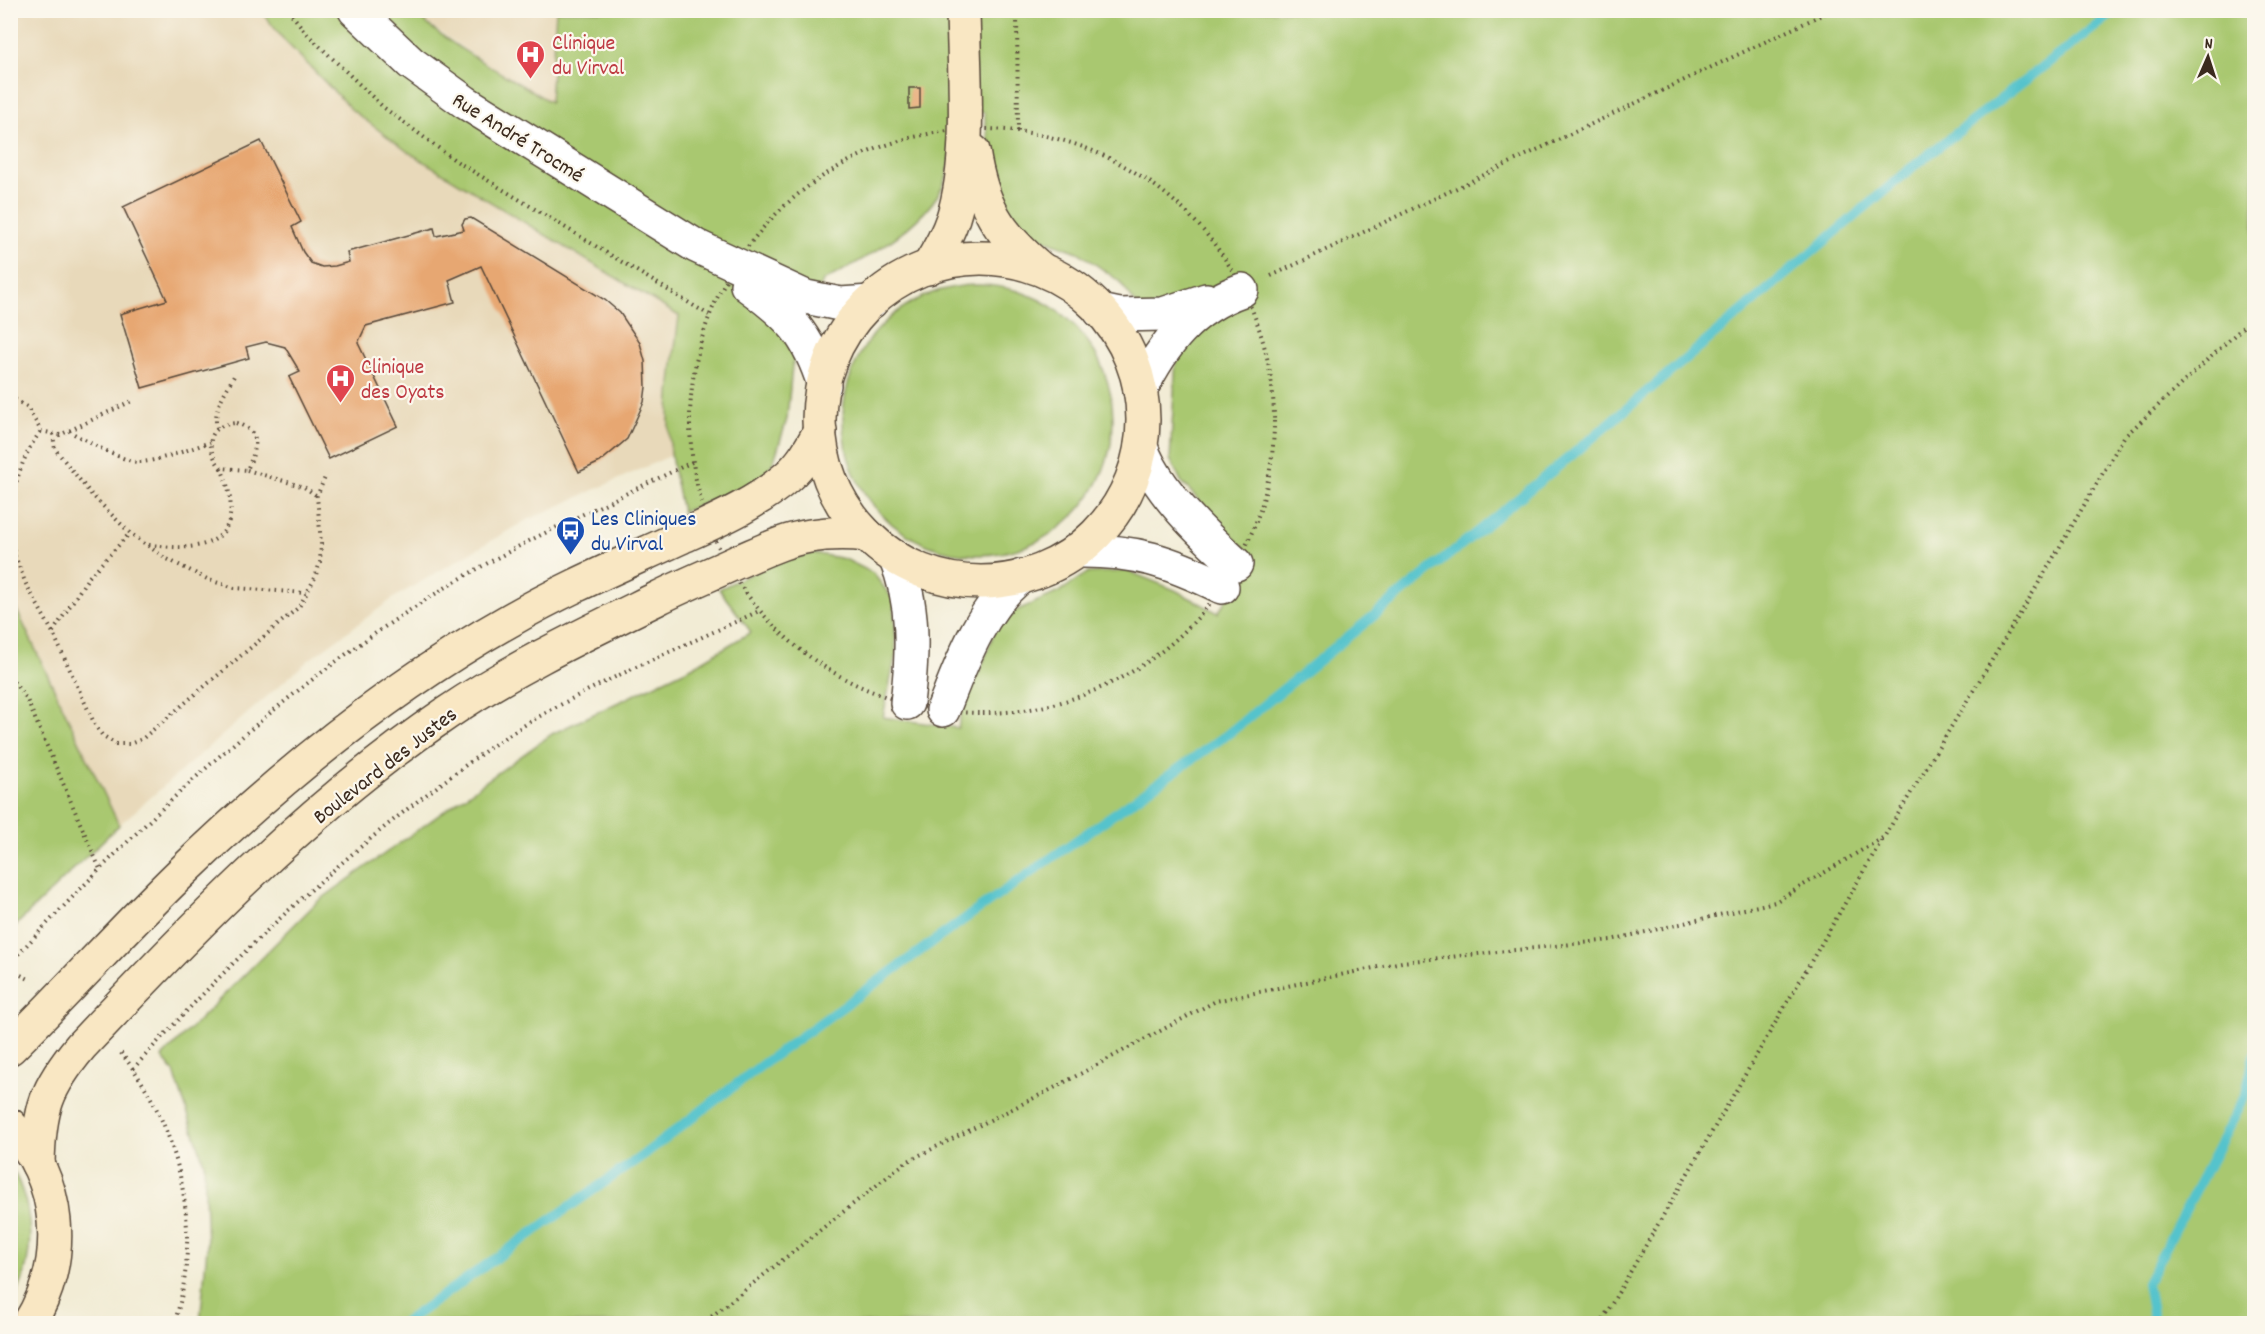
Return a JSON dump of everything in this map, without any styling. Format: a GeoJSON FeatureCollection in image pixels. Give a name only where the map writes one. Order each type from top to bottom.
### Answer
{"type":"FeatureCollection","features":[{"type":"Feature","properties":{"kind":"street","name":"Rue André Trocmé"},"geometry":{"type":"LineString","coordinates":[[355,10],[411,63],[465,102],[732,269],[796,327],[815,357],[824,385]]}},
{"type":"Feature","properties":{"kind":"street"},"geometry":{"type":"LineString","coordinates":[[928,268],[946,237],[962,179],[967,130],[963,10]]}},
{"type":"Feature","properties":{"kind":"street"},"geometry":{"type":"LineString","coordinates":[[967,130],[979,184],[991,214],[1012,242],[1044,272]]}},
{"type":"Feature","properties":{"kind":"street"},"geometry":{"type":"LineString","coordinates":[[981,259],[1013,262],[1044,272],[1074,288],[1100,311],[1126,349],[1136,371],[1143,418],[1140,447],[1133,476],[1117,508],[1102,527],[1076,551],[1056,564],[1022,576],[986,582],[951,579],[927,573],[895,556],[867,535],[852,517],[834,487],[826,465],[820,431],[820,403],[838,345],[856,318],[871,302],[898,282],[928,268],[949,262],[981,259]]}},
{"type":"Feature","properties":{"kind":"street","name":"Rue André Trocmé"},"geometry":{"type":"LineString","coordinates":[[732,269],[806,297],[840,304],[871,302]]}},
{"type":"Feature","properties":{"kind":"street"},"geometry":{"type":"LineString","coordinates":[[1100,311],[1119,315],[1163,314],[1251,285]]}},
{"type":"Feature","properties":{"kind":"street"},"geometry":{"type":"LineString","coordinates":[[1140,391],[1155,360],[1181,328],[1206,308],[1251,285]]}},
{"type":"Feature","properties":{"kind":"street"},"geometry":{"type":"LineString","coordinates":[[10,1048],[133,921],[226,830],[291,773],[384,699],[461,649],[551,598],[708,525],[756,500],[788,476],[812,447],[820,431]]}},
{"type":"Feature","properties":{"kind":"street"},"geometry":{"type":"LineString","coordinates":[[1140,447],[1157,481],[1210,541],[1229,576]]}},
{"type":"Feature","properties":{"kind":"street","name":"Boulevard des Justes"},"geometry":{"type":"LineString","coordinates":[[38,1164],[40,1121],[48,1094],[66,1064],[197,925],[252,872],[352,784],[401,745],[448,712],[545,655],[728,566],[778,545],[809,536],[844,533],[867,535]]}},
{"type":"Feature","properties":{"kind":"street"},"geometry":{"type":"LineString","coordinates":[[1076,551],[1137,554],[1174,565],[1229,576]]}},
{"type":"Feature","properties":{"kind":"street"},"geometry":{"type":"LineString","coordinates":[[895,556],[905,579],[911,627],[907,703]]}},
{"type":"Feature","properties":{"kind":"street"},"geometry":{"type":"LineString","coordinates":[[943,710],[980,627],[1009,586],[1022,576]]}},
{"type":"Feature","properties":{"kind":"street"},"geometry":{"type":"LineString","coordinates":[[10,1125],[38,1164],[52,1203],[56,1244],[48,1285],[29,1323]]}},
{"type":"Feature","properties":{"kind":"path"},"geometry":{"type":"LineString","coordinates":[[288,10],[308,35],[383,107],[456,161],[710,315]]}},
{"type":"Feature","properties":{"kind":"path"},"geometry":{"type":"LineString","coordinates":[[1017,10],[1018,132]]}},
{"type":"Feature","properties":{"kind":"path"},"geometry":{"type":"LineString","coordinates":[[1251,285],[1832,10]]}},
{"type":"Feature","properties":{"kind":"path"},"geometry":{"type":"LineString","coordinates":[[967,130],[1018,132],[1055,139],[1091,151],[1125,167],[1157,188],[1185,212],[1211,240],[1232,271],[1251,285],[1250,304],[1271,377],[1274,414],[1272,453],[1266,489],[1255,526],[1229,576],[1195,621],[1167,647],[1137,669],[1068,700],[1031,709],[994,713],[943,710],[907,703],[882,696],[848,681],[815,661],[785,638],[759,611],[728,566],[708,525],[692,462],[689,432],[691,392],[700,343],[710,315],[732,269],[755,237],[778,212],[833,170],[864,154],[896,142],[930,134],[967,130]]}},
{"type":"Feature","properties":{"kind":"path"},"geometry":{"type":"LineString","coordinates":[[1600,1323],[1884,837],[2031,596],[2124,437],[2254,317]]}},
{"type":"Feature","properties":{"kind":"path"},"geometry":{"type":"LineString","coordinates":[[148,545],[193,547],[204,544],[223,532],[232,512],[230,495],[210,442],[217,428],[216,417],[219,405],[235,374]]}},
{"type":"Feature","properties":{"kind":"path"},"geometry":{"type":"LineString","coordinates":[[10,396],[28,408],[41,431],[60,435],[135,400]]}},
{"type":"Feature","properties":{"kind":"path"},"geometry":{"type":"LineString","coordinates":[[217,428],[224,424],[236,423],[247,427],[253,433],[256,451],[248,470]]}},
{"type":"Feature","properties":{"kind":"path"},"geometry":{"type":"LineString","coordinates":[[10,510],[14,486],[30,445],[41,431]]}},
{"type":"Feature","properties":{"kind":"path"},"geometry":{"type":"LineString","coordinates":[[69,431],[88,442],[137,462],[170,455],[210,442]]}},
{"type":"Feature","properties":{"kind":"path"},"geometry":{"type":"LineString","coordinates":[[53,434],[55,448],[91,494],[130,532],[165,558],[209,580],[235,588],[306,592]]}},
{"type":"Feature","properties":{"kind":"path"},"geometry":{"type":"LineString","coordinates":[[10,963],[141,828],[272,710],[388,625],[453,584],[519,546],[692,462]]}},
{"type":"Feature","properties":{"kind":"path"},"geometry":{"type":"LineString","coordinates":[[221,468],[248,470],[304,487],[317,496]]}},
{"type":"Feature","properties":{"kind":"path"},"geometry":{"type":"LineString","coordinates":[[10,532],[15,556],[26,584],[53,633],[96,727],[110,741],[124,745],[130,744],[142,739],[299,607],[315,578],[320,562],[317,496],[326,475]]}},
{"type":"Feature","properties":{"kind":"path"},"geometry":{"type":"LineString","coordinates":[[53,633],[88,578],[130,532]]}},
{"type":"Feature","properties":{"kind":"path"},"geometry":{"type":"LineString","coordinates":[[133,1069],[190,1005],[286,911],[397,817],[465,765],[522,726],[585,693],[759,611]]}},
{"type":"Feature","properties":{"kind":"path"},"geometry":{"type":"LineString","coordinates":[[10,677],[27,700],[100,869]]}},
{"type":"Feature","properties":{"kind":"path"},"geometry":{"type":"LineString","coordinates":[[702,1323],[906,1162],[1050,1090],[1216,1001],[1402,962],[1611,940],[1775,902],[1884,837]]}},
{"type":"Feature","properties":{"kind":"path"},"geometry":{"type":"LineString","coordinates":[[10,970],[60,997]]}},
{"type":"Feature","properties":{"kind":"path"},"geometry":{"type":"LineString","coordinates":[[98,1028],[133,1069],[150,1097],[164,1125],[183,1187],[187,1251],[184,1282],[174,1323]]}},
{"type":"Feature","properties":{"kind":"shaded area","name":"Clinique des Oyats"},"geometry":{"type":"Polygon","coordinates":[[[11,11],[261,11],[284,40],[352,110],[545,236],[679,316],[668,421],[672,455],[523,522],[395,597],[310,659],[119,825],[11,598],[11,11]]]}},
{"type":"Feature","properties":{"kind":"shaded area","name":"Clinique du Virval"},"geometry":{"type":"Polygon","coordinates":[[[412,11],[556,11],[550,103],[472,54],[412,11]]]}},
{"type":"Feature","properties":{"kind":"green space"},"geometry":{"type":"Polygon","coordinates":[[[261,11],[412,11],[460,48],[550,102],[556,11],[2254,11],[2254,1323],[200,1323],[207,1247],[204,1163],[174,1072],[162,1057],[317,902],[552,734],[694,666],[751,632],[719,589],[771,564],[813,553],[845,559],[873,573],[894,600],[896,653],[883,717],[958,728],[964,698],[980,671],[997,625],[1015,611],[1059,592],[1087,573],[1128,571],[1175,590],[1218,613],[1253,556],[1181,481],[1170,459],[1176,358],[1119,281],[1078,252],[1045,240],[1010,221],[994,177],[984,112],[953,116],[950,165],[941,190],[930,206],[897,237],[823,281],[792,366],[787,419],[774,461],[759,482],[682,512],[669,431],[671,380],[679,316],[408,152],[352,110],[284,40],[261,11]]]}},
{"type":"Feature","properties":{"kind":"green space"},"geometry":{"type":"Polygon","coordinates":[[[978,285],[1004,288],[1030,296],[1053,308],[1073,325],[1090,345],[1102,368],[1110,394],[1113,420],[1110,446],[1102,472],[1090,495],[1073,515],[1053,532],[1030,544],[1004,552],[978,555],[952,552],[926,544],[903,532],[883,515],[866,495],[854,472],[846,446],[843,420],[846,394],[854,368],[866,345],[883,325],[903,308],[926,296],[952,288],[978,285]]]}},
{"type":"Feature","properties":{"kind":"green space"},"geometry":{"type":"Polygon","coordinates":[[[11,598],[119,825],[10,930],[11,598]]]}},
{"type":"Feature","properties":{"kind":"green space"},"geometry":{"type":"Polygon","coordinates":[[[11,1167],[25,1201],[30,1237],[25,1272],[11,1306],[11,1167]]]}},
{"type":"Feature","properties":{"kind":"building"},"geometry":{"type":"Polygon","coordinates":[[[909,88],[920,88],[920,108],[909,109],[909,88]]]}},
{"type":"Feature","properties":{"kind":"building"},"geometry":{"type":"Polygon","coordinates":[[[261,141],[301,222],[292,227],[303,252],[311,263],[322,267],[335,266],[349,262],[347,252],[434,228],[436,236],[464,230],[462,224],[465,219],[471,218],[605,300],[620,313],[640,343],[645,361],[644,402],[627,439],[600,462],[579,472],[481,266],[449,280],[455,302],[366,326],[358,343],[398,426],[329,459],[289,377],[300,372],[285,347],[266,342],[246,347],[249,358],[142,388],[120,314],[167,300],[123,207],[261,141]]]}},
{"type":"Feature","properties":{"kind":"waterway"},"geometry":{"type":"LineString","coordinates":[[402,1324],[642,1156],[767,1061],[1228,734],[1572,455],[1915,165],[2117,10]]}},
{"type":"Feature","properties":{"kind":"waterway"},"geometry":{"type":"LineString","coordinates":[[2154,1324],[2147,1283],[2246,1094],[2254,1056]]}},
{"type":"Feature","properties":{"kind":"place","name":"Clinique du Virval"},"geometry":{"type":"Point","coordinates":[531,80]}},
{"type":"Feature","properties":{"kind":"place","name":"Clinique des Oyats"},"geometry":{"type":"Point","coordinates":[340,404]}},
{"type":"Feature","properties":{"kind":"place","name":"Les Cliniques du Virval"},"geometry":{"type":"Point","coordinates":[570,556]}}]}
